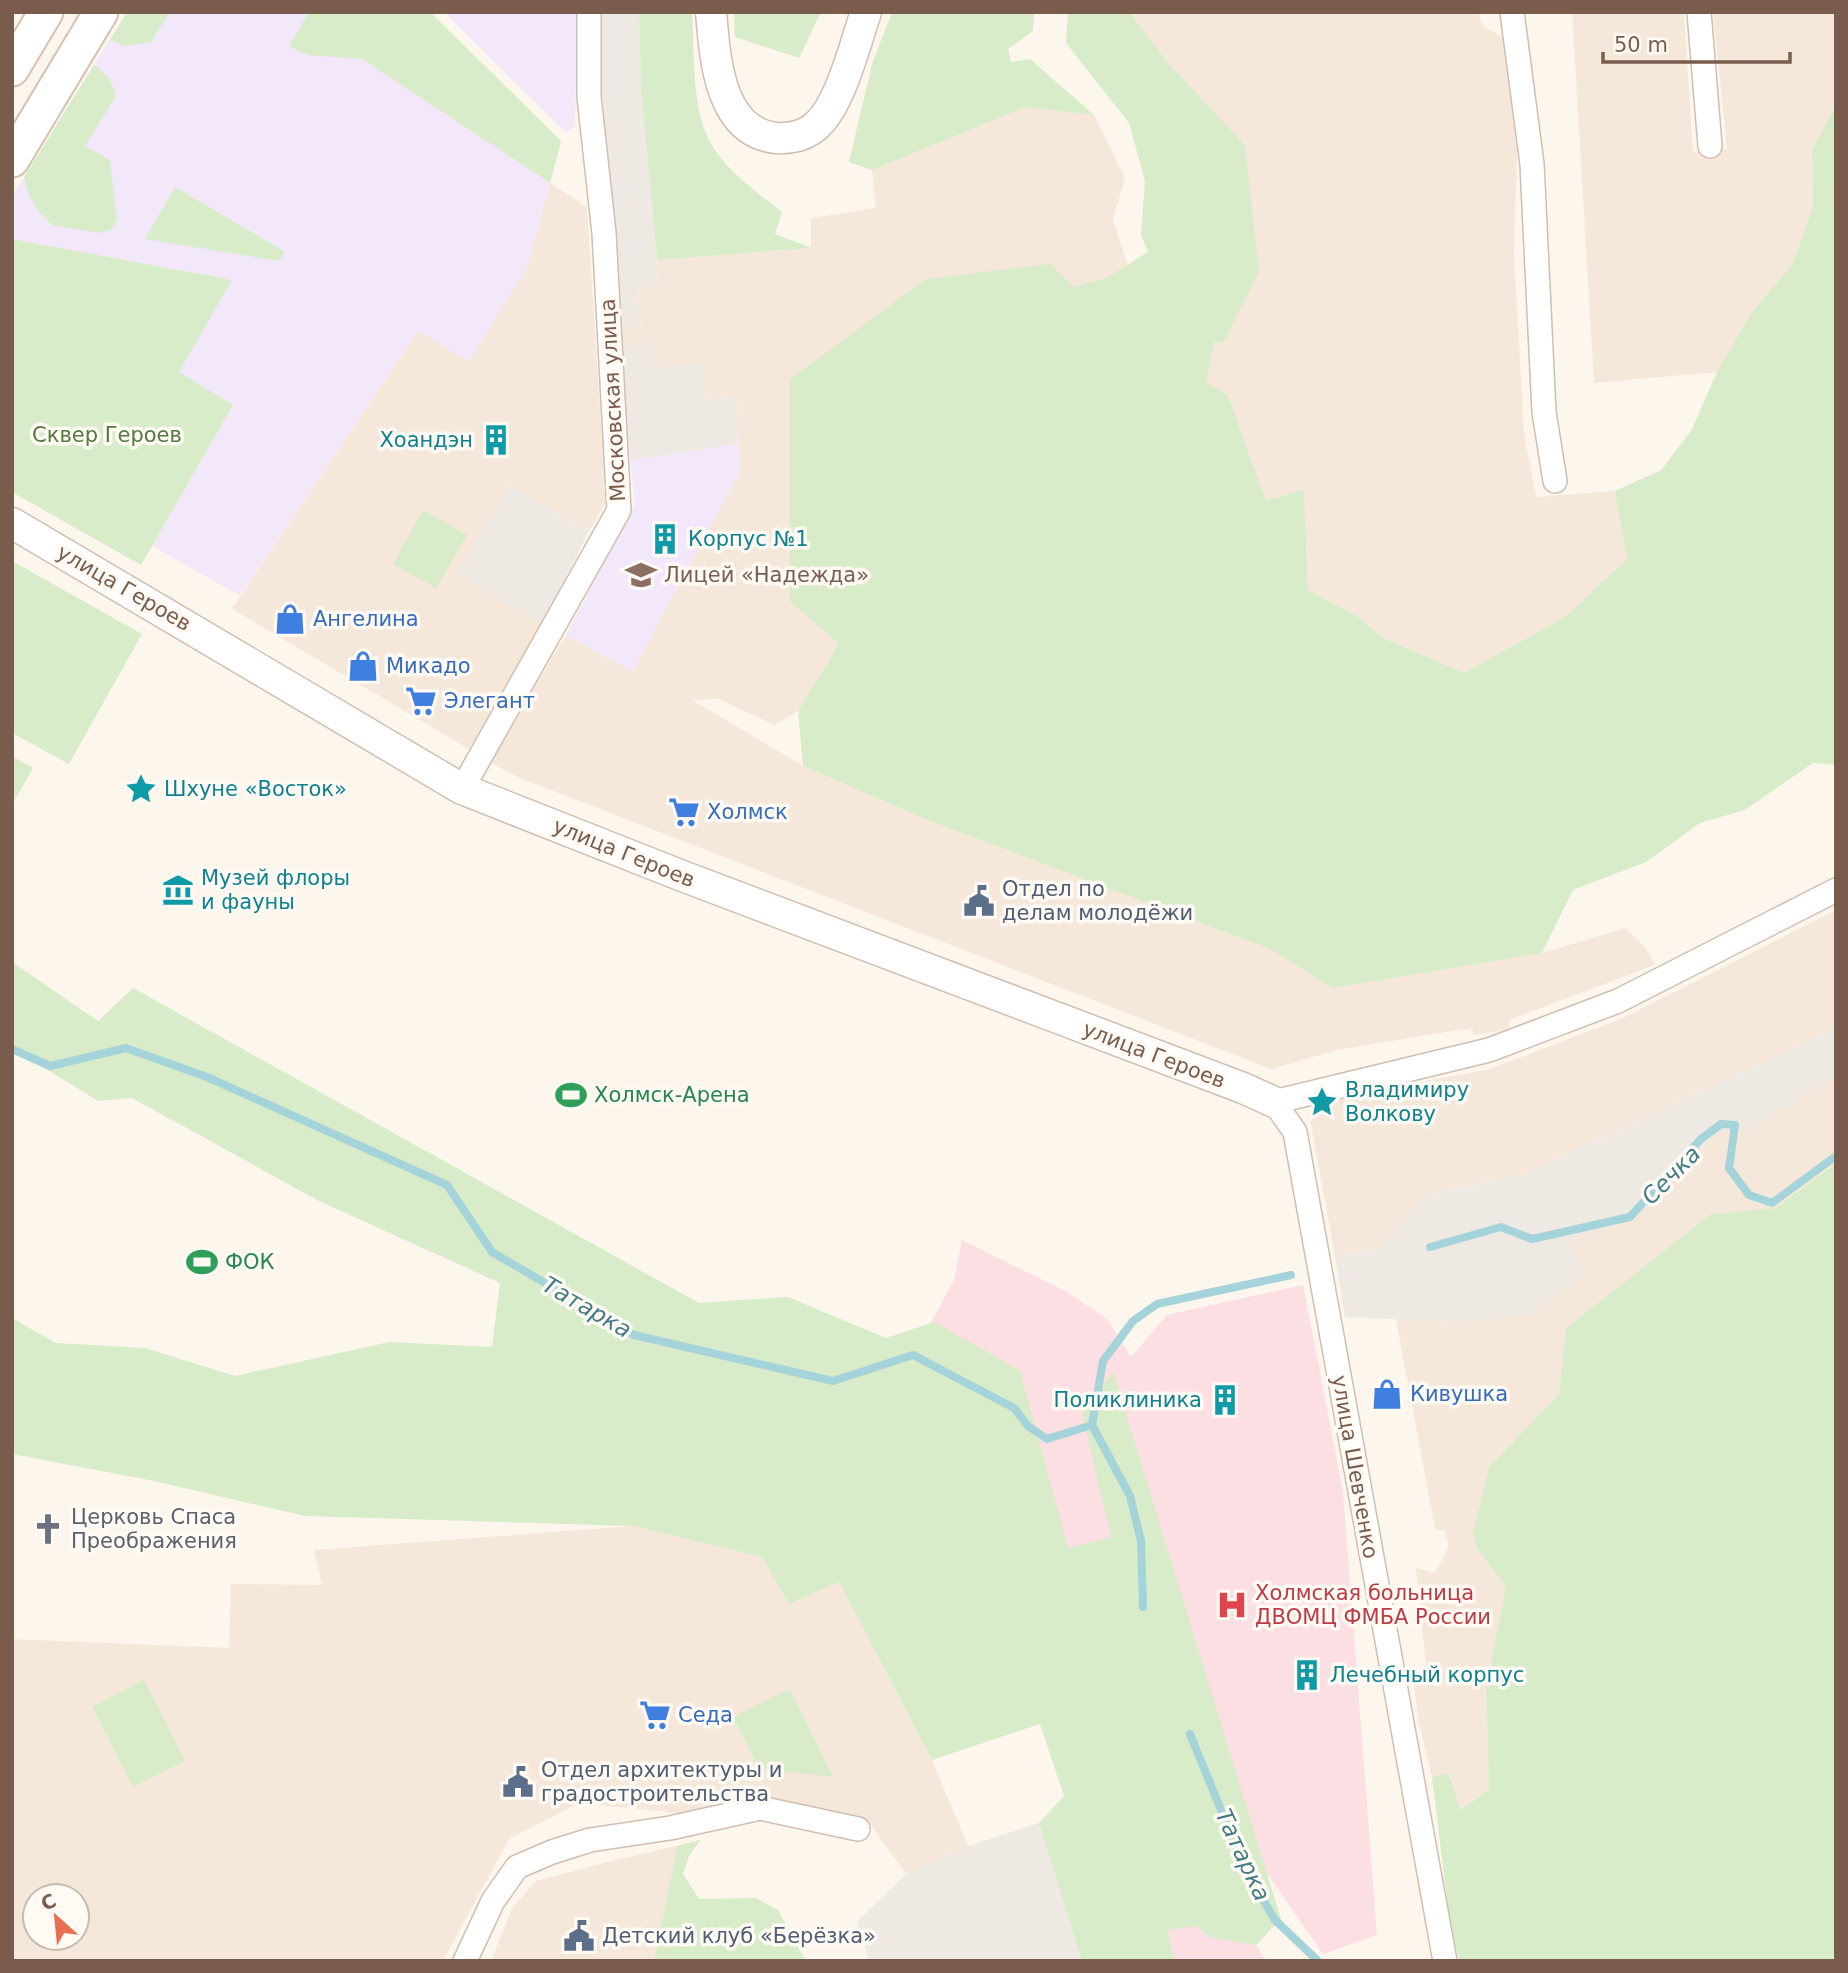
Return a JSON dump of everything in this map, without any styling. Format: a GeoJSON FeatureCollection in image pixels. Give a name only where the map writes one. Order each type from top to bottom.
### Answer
{"type":"FeatureCollection","features":[{"type":"Feature","properties":{"kind":"main road"},"geometry":{"type":"LineString","coordinates":[[12,69],[46,12]]}},
{"type":"Feature","properties":{"kind":"main road"},"geometry":{"type":"LineString","coordinates":[[12,160],[101,12]]}},
{"type":"Feature","properties":{"kind":"street","name":"Московская улица"},"geometry":{"type":"LineString","coordinates":[[462,789],[619,510],[604,233],[589,97],[589,12]]}},
{"type":"Feature","properties":{"kind":"street"},"geometry":{"type":"LineString","coordinates":[[711,12],[715,54],[727,99],[740,122],[764,137],[791,139],[816,127],[833,105],[866,12]]}},
{"type":"Feature","properties":{"kind":"street"},"geometry":{"type":"LineString","coordinates":[[1512,12],[1532,164],[1544,412],[1555,481]]}},
{"type":"Feature","properties":{"kind":"street"},"geometry":{"type":"LineString","coordinates":[[1699,12],[1710,146]]}},
{"type":"Feature","properties":{"kind":"street","name":"улица Героев"},"geometry":{"type":"LineString","coordinates":[[12,523],[462,789],[1274,1102]]}},
{"type":"Feature","properties":{"kind":"street"},"geometry":{"type":"LineString","coordinates":[[1274,1102],[1489,1050],[1541,1031],[1618,1001],[1836,890]]}},
{"type":"Feature","properties":{"kind":"street","name":"улица Шевченко"},"geometry":{"type":"LineString","coordinates":[[1274,1102],[1295,1132],[1445,1961]]}},
{"type":"Feature","properties":{"kind":"street"},"geometry":{"type":"LineString","coordinates":[[465,1961],[493,1901],[517,1867],[552,1852],[590,1840],[670,1828],[760,1808],[858,1829]]}},
{"type":"Feature","properties":{"kind":"shaded area"},"geometry":{"type":"Polygon","coordinates":[[[127,12],[430,12],[561,141],[528,265],[469,362],[418,331],[240,596],[152,546],[233,405],[178,372],[231,280],[12,239],[12,196],[127,12]]]}},
{"type":"Feature","properties":{"kind":"shaded area"},"geometry":{"type":"Polygon","coordinates":[[[444,12],[577,12],[575,127],[565,132],[444,12]]]}},
{"type":"Feature","properties":{"kind":"shaded area"},"geometry":{"type":"Polygon","coordinates":[[[601,12],[639,12],[641,88],[659,285],[638,289],[641,327],[620,329],[601,94],[601,12]]]}},
{"type":"Feature","properties":{"kind":"shaded area"},"geometry":{"type":"Polygon","coordinates":[[[1129,12],[1479,12],[1482,26],[1503,37],[1517,152],[1514,254],[1524,433],[1536,497],[1615,491],[1628,559],[1565,617],[1464,673],[1383,638],[1357,616],[1308,590],[1304,489],[1266,501],[1228,395],[1206,384],[1215,341],[1169,64],[1129,12]]]}},
{"type":"Feature","properties":{"kind":"shaded area"},"geometry":{"type":"Polygon","coordinates":[[[1572,12],[1684,12],[1693,152],[1727,149],[1713,12],[1836,12],[1836,105],[1812,150],[1813,206],[1793,263],[1750,315],[1717,372],[1594,383],[1572,12]]]}},
{"type":"Feature","properties":{"kind":"shaded area"},"geometry":{"type":"Polygon","coordinates":[[[1026,107],[1094,115],[1125,178],[1113,220],[1128,266],[1108,277],[1073,287],[798,711],[774,725],[719,699],[692,700],[803,766],[930,821],[1270,949],[1333,988],[1542,953],[1626,928],[1645,947],[1655,965],[1509,1020],[1510,1029],[1474,1035],[1472,1028],[1337,1050],[1271,1069],[520,778],[489,762],[566,635],[632,671],[740,472],[737,396],[706,399],[621,344],[620,329],[641,327],[638,288],[659,285],[657,260],[811,248],[811,218],[876,208],[872,170],[1026,107]]]}},
{"type":"Feature","properties":{"kind":"shaded area"},"geometry":{"type":"Polygon","coordinates":[[[550,183],[587,207],[606,502],[589,531],[509,486],[458,574],[542,625],[469,749],[232,609],[418,331],[528,265],[550,183]]]}},
{"type":"Feature","properties":{"kind":"shaded area"},"geometry":{"type":"Polygon","coordinates":[[[652,342],[654,367],[703,363],[706,399],[737,396],[739,444],[630,460],[621,345],[652,342]]]}},
{"type":"Feature","properties":{"kind":"shaded area","name":"Лицей «Надежда»"},"geometry":{"type":"Polygon","coordinates":[[[739,444],[740,472],[632,672],[566,635],[635,504],[630,460],[739,444]]]}},
{"type":"Feature","properties":{"kind":"shaded area"},"geometry":{"type":"Polygon","coordinates":[[[509,486],[589,531],[542,625],[457,574],[509,486]]]}},
{"type":"Feature","properties":{"kind":"shaded area"},"geometry":{"type":"Polygon","coordinates":[[[1836,910],[1836,1028],[1526,1173],[1424,1196],[1380,1248],[1335,1256],[1309,1114],[1318,1101],[1490,1069],[1623,1018],[1836,910]]]}},
{"type":"Feature","properties":{"kind":"shaded area"},"geometry":{"type":"Polygon","coordinates":[[[1836,1028],[1836,1075],[1745,1132],[1723,1131],[1697,1152],[1635,1218],[1569,1241],[1584,1275],[1529,1314],[1462,1322],[1345,1317],[1335,1256],[1380,1248],[1424,1196],[1526,1173],[1836,1028]]]}},
{"type":"Feature","properties":{"kind":"shaded area"},"geometry":{"type":"Polygon","coordinates":[[[1836,1075],[1836,1163],[1776,1208],[1711,1214],[1566,1328],[1559,1394],[1489,1467],[1473,1533],[1476,1547],[1506,1587],[1486,1688],[1489,1790],[1459,1810],[1450,1773],[1432,1777],[1419,1723],[1414,1686],[1428,1685],[1416,1568],[1435,1573],[1449,1546],[1444,1530],[1435,1529],[1396,1319],[1462,1322],[1568,1241],[1635,1218],[1697,1152],[1723,1131],[1745,1132],[1836,1075]]]}},
{"type":"Feature","properties":{"kind":"shaded area","name":"Холмская больница ДВОМЦ ФМБА России"},"geometry":{"type":"Polygon","coordinates":[[[962,1240],[1067,1292],[1107,1319],[1131,1357],[1167,1315],[1303,1285],[1343,1491],[1377,1935],[1323,1954],[1257,1859],[921,1341],[954,1280],[962,1240]]]}},
{"type":"Feature","properties":{"kind":"shaded area"},"geometry":{"type":"Polygon","coordinates":[[[633,1526],[762,1557],[789,1604],[839,1582],[932,1760],[968,1846],[906,1874],[871,1825],[740,1793],[697,1815],[579,1803],[509,1839],[443,1961],[12,1961],[12,1639],[229,1648],[231,1584],[322,1585],[314,1550],[633,1526]]]}},
{"type":"Feature","properties":{"kind":"shaded area"},"geometry":{"type":"Polygon","coordinates":[[[1039,1823],[1082,1961],[869,1961],[857,1922],[906,1874],[968,1846],[1039,1823]]]}},
{"type":"Feature","properties":{"kind":"shaded area"},"geometry":{"type":"Polygon","coordinates":[[[677,1846],[654,1961],[491,1961],[512,1908],[536,1881],[677,1846]]]}},
{"type":"Feature","properties":{"kind":"shaded area"},"geometry":{"type":"Polygon","coordinates":[[[1197,1926],[1209,1937],[1256,1945],[1266,1961],[1175,1961],[1167,1930],[1197,1926]]]}},
{"type":"Feature","properties":{"kind":"green space"},"geometry":{"type":"Polygon","coordinates":[[[127,12],[170,12],[151,42],[124,46],[110,40],[127,12]]]}},
{"type":"Feature","properties":{"kind":"green space"},"geometry":{"type":"Polygon","coordinates":[[[309,12],[430,12],[561,141],[550,183],[362,59],[308,55],[289,46],[309,12]]]}},
{"type":"Feature","properties":{"kind":"green space"},"geometry":{"type":"Polygon","coordinates":[[[639,12],[692,12],[695,83],[701,119],[707,135],[729,168],[782,212],[775,234],[812,248],[657,260],[641,88],[639,12]]]}},
{"type":"Feature","properties":{"kind":"green space"},"geometry":{"type":"Polygon","coordinates":[[[734,12],[821,12],[799,58],[735,37],[734,12]]]}},
{"type":"Feature","properties":{"kind":"green space"},"geometry":{"type":"Polygon","coordinates":[[[892,12],[1034,12],[1033,31],[1008,49],[1011,62],[1030,59],[1094,115],[1026,107],[872,170],[849,162],[872,64],[892,12]]]}},
{"type":"Feature","properties":{"kind":"green space"},"geometry":{"type":"Polygon","coordinates":[[[1068,12],[1129,12],[1169,64],[1245,145],[1259,272],[1223,343],[1215,341],[1206,383],[1228,395],[1266,501],[1304,489],[1308,590],[1357,616],[1383,638],[1464,673],[1565,617],[1627,559],[1615,491],[1661,470],[1691,431],[1717,372],[1750,315],[1793,263],[1813,206],[1812,150],[1836,105],[1836,765],[1813,763],[1745,810],[1700,823],[1646,862],[1573,890],[1542,953],[1333,988],[1270,949],[930,821],[803,766],[798,711],[839,644],[790,601],[790,379],[926,279],[1050,264],[1073,287],[1108,277],[1148,252],[1141,235],[1145,181],[1129,123],[1066,43],[1068,12]]]}},
{"type":"Feature","properties":{"kind":"green space"},"geometry":{"type":"Polygon","coordinates":[[[94,65],[109,78],[115,98],[85,146],[110,160],[117,220],[111,230],[100,233],[52,225],[38,211],[28,193],[24,177],[94,65]]]}},
{"type":"Feature","properties":{"kind":"green space"},"geometry":{"type":"Polygon","coordinates":[[[175,187],[285,252],[279,261],[145,239],[175,187]]]}},
{"type":"Feature","properties":{"kind":"green space","name":"Сквер Героев"},"geometry":{"type":"Polygon","coordinates":[[[12,239],[232,280],[179,372],[233,405],[141,565],[12,492],[12,239]]]}},
{"type":"Feature","properties":{"kind":"green space"},"geometry":{"type":"Polygon","coordinates":[[[423,510],[467,535],[436,588],[393,564],[423,510]]]}},
{"type":"Feature","properties":{"kind":"green space"},"geometry":{"type":"Polygon","coordinates":[[[12,561],[142,634],[69,764],[12,733],[12,561]]]}},
{"type":"Feature","properties":{"kind":"green space"},"geometry":{"type":"Polygon","coordinates":[[[12,756],[33,768],[13,803],[12,802],[12,756]]]}},
{"type":"Feature","properties":{"kind":"green space"},"geometry":{"type":"Polygon","coordinates":[[[12,962],[98,1021],[133,988],[699,1303],[788,1297],[886,1338],[934,1322],[1020,1371],[1068,1548],[1111,1537],[1082,1413],[1113,1372],[1281,1919],[1256,1945],[1209,1937],[1197,1926],[1167,1930],[1175,1961],[1082,1961],[1039,1823],[1064,1796],[1040,1724],[932,1760],[839,1582],[789,1604],[762,1557],[633,1526],[305,1516],[154,1481],[12,1454],[12,1318],[56,1343],[145,1348],[235,1376],[389,1342],[492,1347],[500,1283],[319,1201],[132,1098],[98,1101],[12,1048],[12,962]]]}},
{"type":"Feature","properties":{"kind":"green space"},"geometry":{"type":"Polygon","coordinates":[[[1836,1163],[1836,1961],[1460,1961],[1451,1933],[1432,1777],[1449,1773],[1460,1810],[1489,1790],[1486,1688],[1506,1587],[1476,1547],[1473,1533],[1489,1467],[1559,1394],[1566,1328],[1711,1214],[1776,1208],[1836,1163]]]}},
{"type":"Feature","properties":{"kind":"green space"},"geometry":{"type":"Polygon","coordinates":[[[144,1680],[185,1761],[133,1787],[92,1707],[144,1680]]]}},
{"type":"Feature","properties":{"kind":"green space"},"geometry":{"type":"Polygon","coordinates":[[[790,1689],[833,1777],[759,1769],[733,1717],[790,1689]]]}},
{"type":"Feature","properties":{"kind":"green space"},"geometry":{"type":"Polygon","coordinates":[[[700,1840],[689,1856],[683,1874],[699,1899],[756,1898],[778,1910],[806,1961],[654,1961],[677,1846],[700,1840]]]}},
{"type":"Feature","properties":{"kind":"waterway","name":"Татарка"},"geometry":{"type":"LineString","coordinates":[[12,1049],[50,1066],[126,1048],[207,1077],[447,1185],[492,1252],[634,1335],[833,1381],[913,1355],[1014,1408],[1028,1426],[1047,1439],[1092,1425]]}},
{"type":"Feature","properties":{"kind":"waterway","name":"Сечка"},"geometry":{"type":"LineString","coordinates":[[1430,1247],[1501,1227],[1532,1239],[1630,1217],[1701,1139],[1721,1124],[1735,1125],[1729,1168],[1749,1195],[1772,1203],[1836,1156]]}},
{"type":"Feature","properties":{"kind":"waterway","name":"Сечка"},"geometry":{"type":"LineString","coordinates":[[1092,1425],[1103,1361],[1133,1321],[1157,1304],[1291,1275]]}},
{"type":"Feature","properties":{"kind":"waterway","name":"Татарка"},"geometry":{"type":"LineString","coordinates":[[1092,1425],[1130,1496],[1141,1541],[1143,1607]]}},
{"type":"Feature","properties":{"kind":"waterway","name":"Татарка"},"geometry":{"type":"LineString","coordinates":[[1190,1734],[1243,1864],[1274,1919],[1318,1961]]}},
{"type":"Feature","properties":{"kind":"place","name":"Хоандэн"},"geometry":{"type":"Point","coordinates":[496,440]}},
{"type":"Feature","properties":{"kind":"place","name":"Корпус №1"},"geometry":{"type":"Point","coordinates":[665,539]}},
{"type":"Feature","properties":{"kind":"place","name":"Лицей «Надежда»"},"geometry":{"type":"Point","coordinates":[641,575]}},
{"type":"Feature","properties":{"kind":"place","name":"Ангелина"},"geometry":{"type":"Point","coordinates":[290,619]}},
{"type":"Feature","properties":{"kind":"place","name":"Микадо"},"geometry":{"type":"Point","coordinates":[363,666]}},
{"type":"Feature","properties":{"kind":"place","name":"Элегант"},"geometry":{"type":"Point","coordinates":[421,701]}},
{"type":"Feature","properties":{"kind":"place","name":"Шхуне «Восток»"},"geometry":{"type":"Point","coordinates":[141,789]}},
{"type":"Feature","properties":{"kind":"place","name":"Холмск"},"geometry":{"type":"Point","coordinates":[684,812]}},
{"type":"Feature","properties":{"kind":"place","name":"Музей флоры и фауны"},"geometry":{"type":"Point","coordinates":[178,890]}},
{"type":"Feature","properties":{"kind":"place","name":"Отдел по делам молодёжи"},"geometry":{"type":"Point","coordinates":[979,901]}},
{"type":"Feature","properties":{"kind":"place","name":"Холмск-Арена"},"geometry":{"type":"Point","coordinates":[571,1095]}},
{"type":"Feature","properties":{"kind":"place","name":"Владимиру Волкову"},"geometry":{"type":"Point","coordinates":[1322,1102]}},
{"type":"Feature","properties":{"kind":"place","name":"ФОК"},"geometry":{"type":"Point","coordinates":[202,1262]}},
{"type":"Feature","properties":{"kind":"place","name":"Кивушка"},"geometry":{"type":"Point","coordinates":[1387,1394]}},
{"type":"Feature","properties":{"kind":"place","name":"Поликлиника"},"geometry":{"type":"Point","coordinates":[1225,1400]}},
{"type":"Feature","properties":{"kind":"place","name":"Церковь Спаса Преображения"},"geometry":{"type":"Point","coordinates":[48,1529]}},
{"type":"Feature","properties":{"kind":"place","name":"Холмская больница ДВОМЦ ФМБА России"},"geometry":{"type":"Point","coordinates":[1232,1605]}},
{"type":"Feature","properties":{"kind":"place","name":"Лечебный корпус"},"geometry":{"type":"Point","coordinates":[1307,1675]}},
{"type":"Feature","properties":{"kind":"place","name":"Седа"},"geometry":{"type":"Point","coordinates":[655,1715]}},
{"type":"Feature","properties":{"kind":"place","name":"Отдел архитектуры и градостроительства"},"geometry":{"type":"Point","coordinates":[518,1782]}},
{"type":"Feature","properties":{"kind":"place","name":"Детский клуб «Берёзка»"},"geometry":{"type":"Point","coordinates":[579,1936]}}]}
